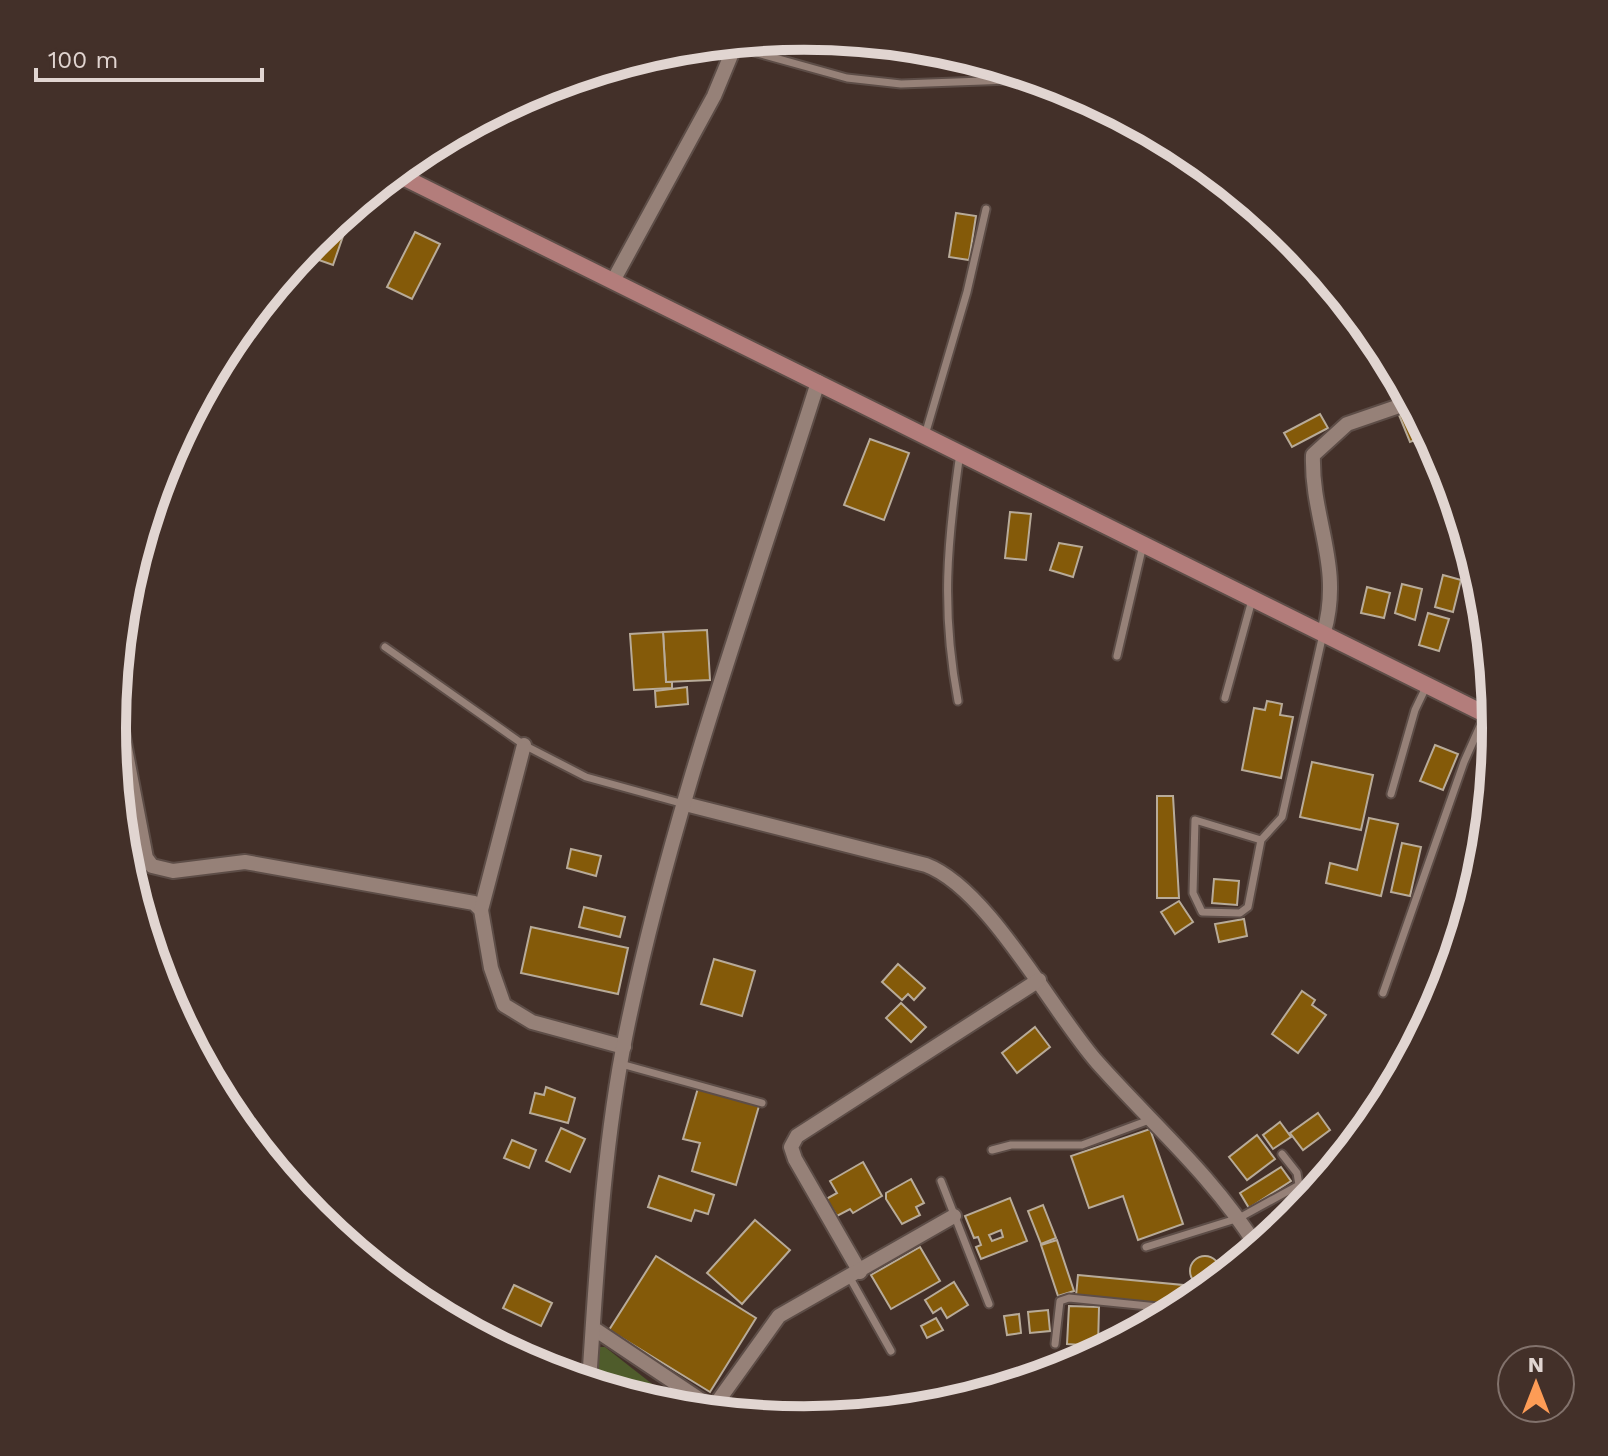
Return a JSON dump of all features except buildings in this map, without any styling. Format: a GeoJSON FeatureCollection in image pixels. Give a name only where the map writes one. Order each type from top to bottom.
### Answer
{"type":"FeatureCollection","features":[{"type":"Feature","properties":{"kind":"street"},"geometry":{"type":"LineString","coordinates":[[613,281],[714,96],[732,54]]}},
{"type":"Feature","properties":{"kind":"street"},"geometry":{"type":"LineString","coordinates":[[406,179],[1482,712]]}},
{"type":"Feature","properties":{"kind":"street"},"geometry":{"type":"LineString","coordinates":[[590,1371],[607,1156],[624,1047],[651,916],[818,382]]}},
{"type":"Feature","properties":{"kind":"street"},"geometry":{"type":"LineString","coordinates":[[1324,632],[1331,608],[1331,562],[1313,477],[1313,455],[1347,424],[1400,406]]}},
{"type":"Feature","properties":{"kind":"street"},"geometry":{"type":"LineString","coordinates":[[524,745],[514,772],[481,910],[491,968],[504,1005],[532,1022],[624,1047]]}},
{"type":"Feature","properties":{"kind":"street"},"geometry":{"type":"LineString","coordinates":[[127,757],[146,858],[152,866],[173,871],[245,862],[474,903],[481,910]]}},
{"type":"Feature","properties":{"kind":"street"},"geometry":{"type":"LineString","coordinates":[[685,804],[941,871],[957,882],[1039,980],[1095,1060],[1188,1155],[1251,1238]]}},
{"type":"Feature","properties":{"kind":"street"},"geometry":{"type":"LineString","coordinates":[[855,1275],[795,1159],[791,1147],[797,1136],[1039,980]]}},
{"type":"Feature","properties":{"kind":"street"},"geometry":{"type":"LineString","coordinates":[[721,1401],[779,1316],[954,1216]]}},
{"type":"Feature","properties":{"kind":"street"},"geometry":{"type":"LineString","coordinates":[[593,1328],[695,1397]]}},
{"type":"Feature","properties":{"kind":"lane"},"geometry":{"type":"LineString","coordinates":[[757,51],[847,78],[901,84],[1003,80]]}},
{"type":"Feature","properties":{"kind":"lane"},"geometry":{"type":"LineString","coordinates":[[925,435],[967,292],[986,209]]}},
{"type":"Feature","properties":{"kind":"lane"},"geometry":{"type":"LineString","coordinates":[[958,701],[945,616],[946,578],[960,452]]}},
{"type":"Feature","properties":{"kind":"lane"},"geometry":{"type":"LineString","coordinates":[[1117,656],[1143,543]]}},
{"type":"Feature","properties":{"kind":"lane"},"geometry":{"type":"LineString","coordinates":[[1225,698],[1253,597]]}},
{"type":"Feature","properties":{"kind":"lane"},"geometry":{"type":"LineString","coordinates":[[1261,840],[1195,820],[1193,893],[1202,912],[1240,913],[1248,907],[1261,840],[1282,817],[1324,632]]}},
{"type":"Feature","properties":{"kind":"lane"},"geometry":{"type":"LineString","coordinates":[[385,647],[524,745],[586,777],[685,804]]}},
{"type":"Feature","properties":{"kind":"lane"},"geometry":{"type":"LineString","coordinates":[[1391,794],[1415,710],[1427,685]]}},
{"type":"Feature","properties":{"kind":"lane"},"geometry":{"type":"LineString","coordinates":[[1383,993],[1464,762],[1482,732]]}},
{"type":"Feature","properties":{"kind":"lane"},"geometry":{"type":"LineString","coordinates":[[621,1064],[762,1103]]}},
{"type":"Feature","properties":{"kind":"lane"},"geometry":{"type":"LineString","coordinates":[[992,1150],[1011,1145],[1082,1145],[1153,1119]]}},
{"type":"Feature","properties":{"kind":"lane"},"geometry":{"type":"LineString","coordinates":[[1146,1247],[1239,1218],[1299,1185],[1297,1173],[1282,1154]]}},
{"type":"Feature","properties":{"kind":"lane"},"geometry":{"type":"LineString","coordinates":[[941,1181],[989,1304]]}},
{"type":"Feature","properties":{"kind":"lane"},"geometry":{"type":"LineString","coordinates":[[855,1275],[891,1351]]}},
{"type":"Feature","properties":{"kind":"lane"},"geometry":{"type":"LineString","coordinates":[[1055,1344],[1060,1301],[1156,1307]]}},
{"type":"Feature","properties":{"kind":"lane"},"geometry":{"type":"LineString","coordinates":[[1144,1314],[1150,1307]]}},
{"type":"Feature","properties":{"kind":"green space"},"geometry":{"type":"Polygon","coordinates":[[[595,1347],[605,1347],[660,1390],[629,1383],[592,1372],[595,1347]]]}}]}
